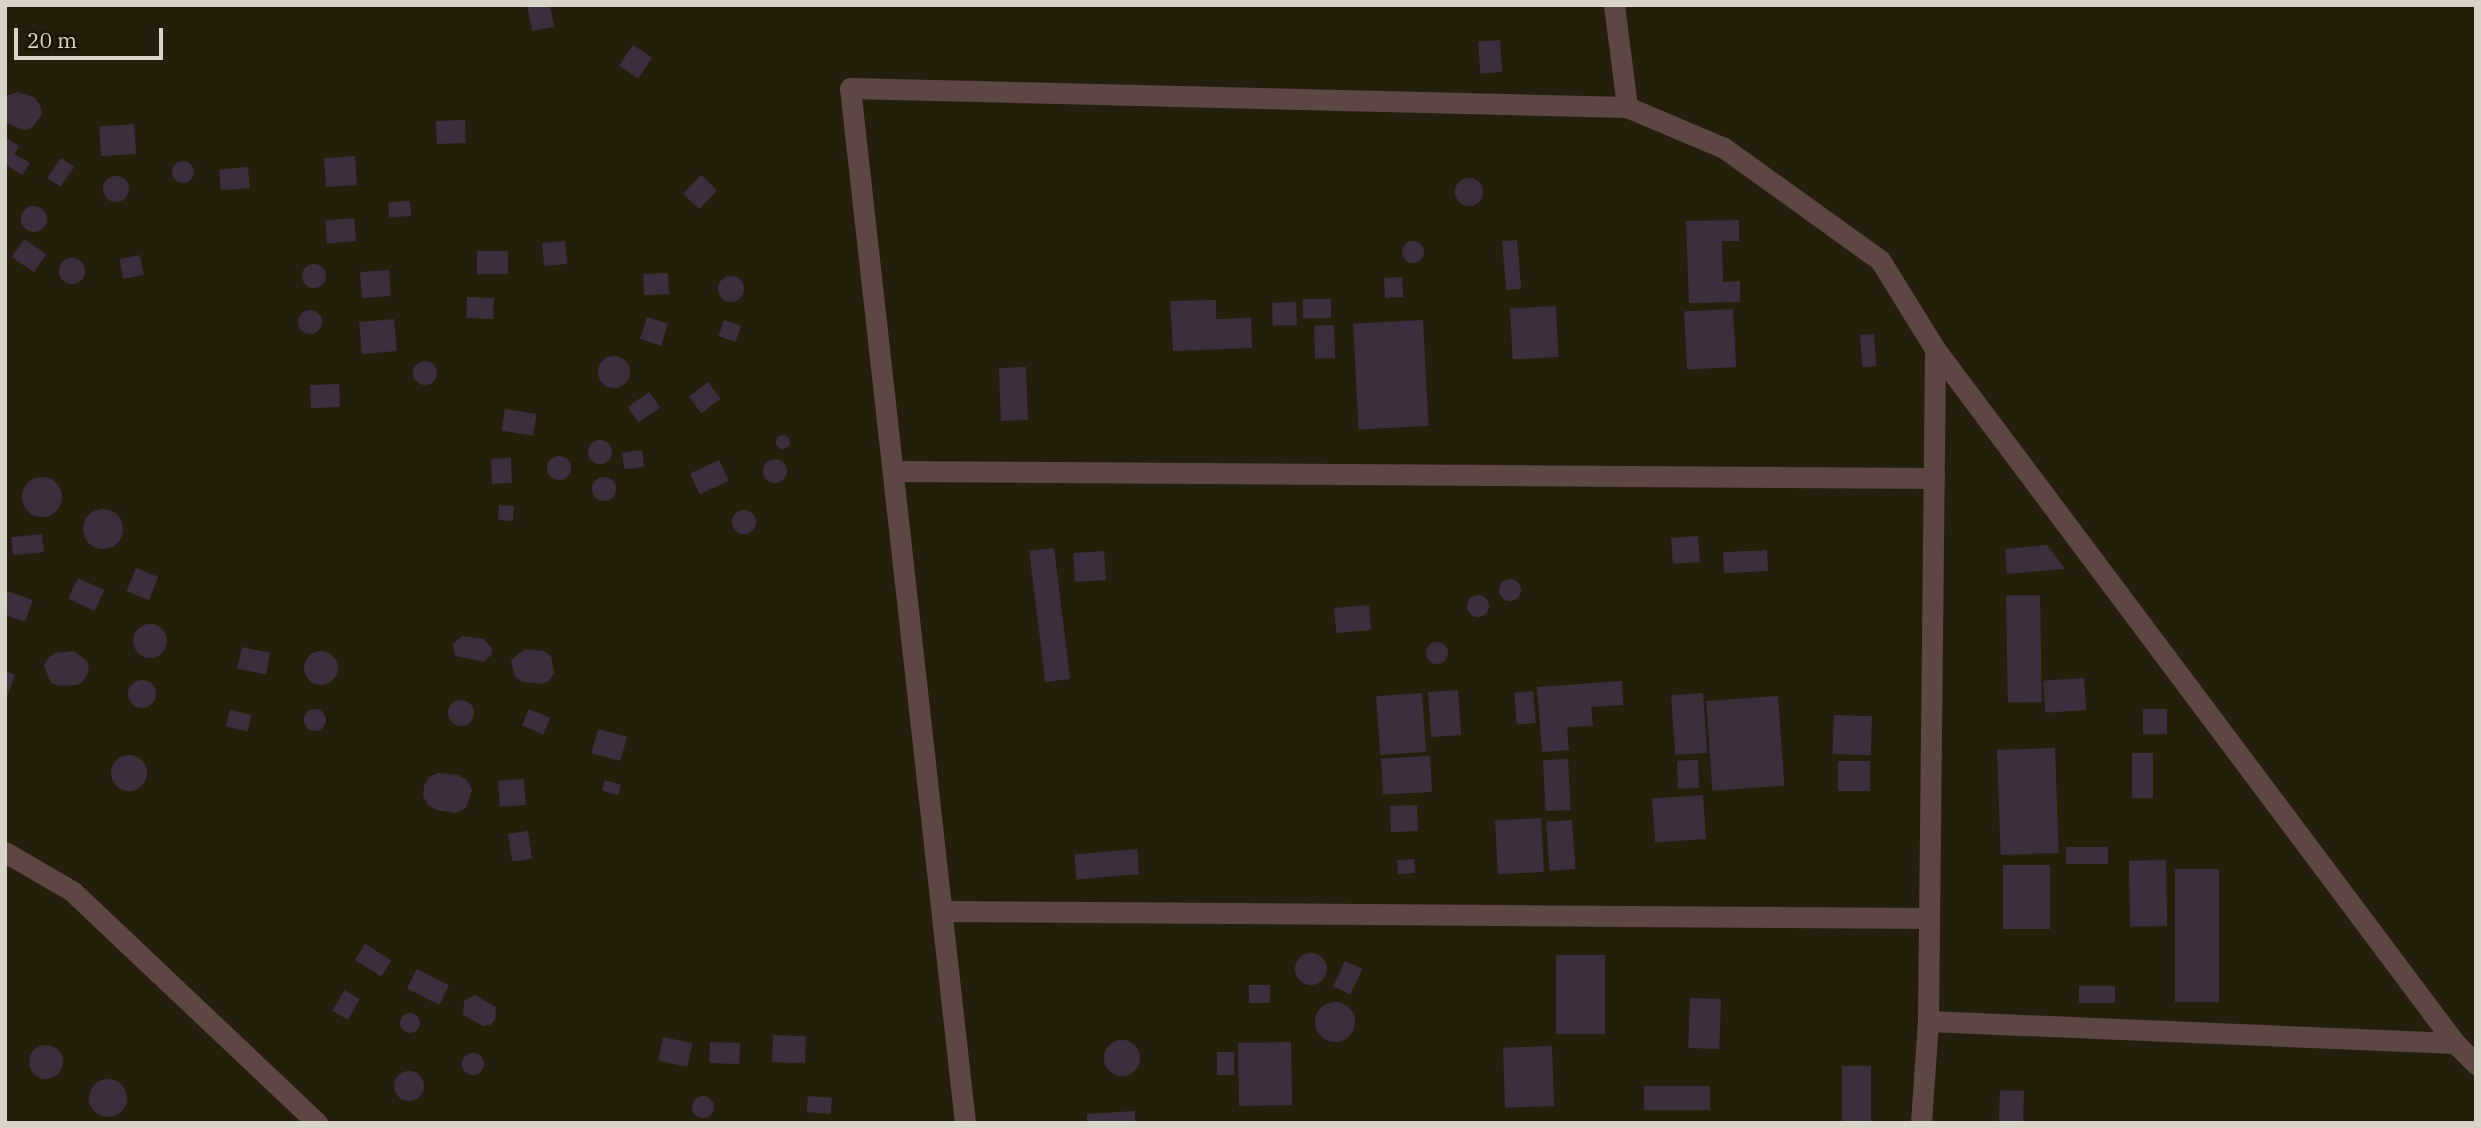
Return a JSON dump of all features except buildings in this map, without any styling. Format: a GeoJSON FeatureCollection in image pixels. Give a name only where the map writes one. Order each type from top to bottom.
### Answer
{"type":"FeatureCollection","features":[{"type":"Feature","properties":{"kind":"street"},"geometry":{"type":"LineString","coordinates":[[1615,5],[1627,107]]}},
{"type":"Feature","properties":{"kind":"street"},"geometry":{"type":"LineString","coordinates":[[965,1123],[850,88],[1627,107],[1724,148],[1880,260],[1935,349],[2455,1043],[2476,1064]]}},
{"type":"Feature","properties":{"kind":"street"},"geometry":{"type":"LineString","coordinates":[[1921,1123],[1928,1021],[1935,349]]}},
{"type":"Feature","properties":{"kind":"street"},"geometry":{"type":"LineString","coordinates":[[893,471],[1934,478]]}},
{"type":"Feature","properties":{"kind":"street"},"geometry":{"type":"LineString","coordinates":[[5,852],[72,891],[317,1123]]}},
{"type":"Feature","properties":{"kind":"street"},"geometry":{"type":"LineString","coordinates":[[942,911],[1929,918]]}},
{"type":"Feature","properties":{"kind":"street"},"geometry":{"type":"LineString","coordinates":[[1928,1021],[2455,1043]]}}]}
